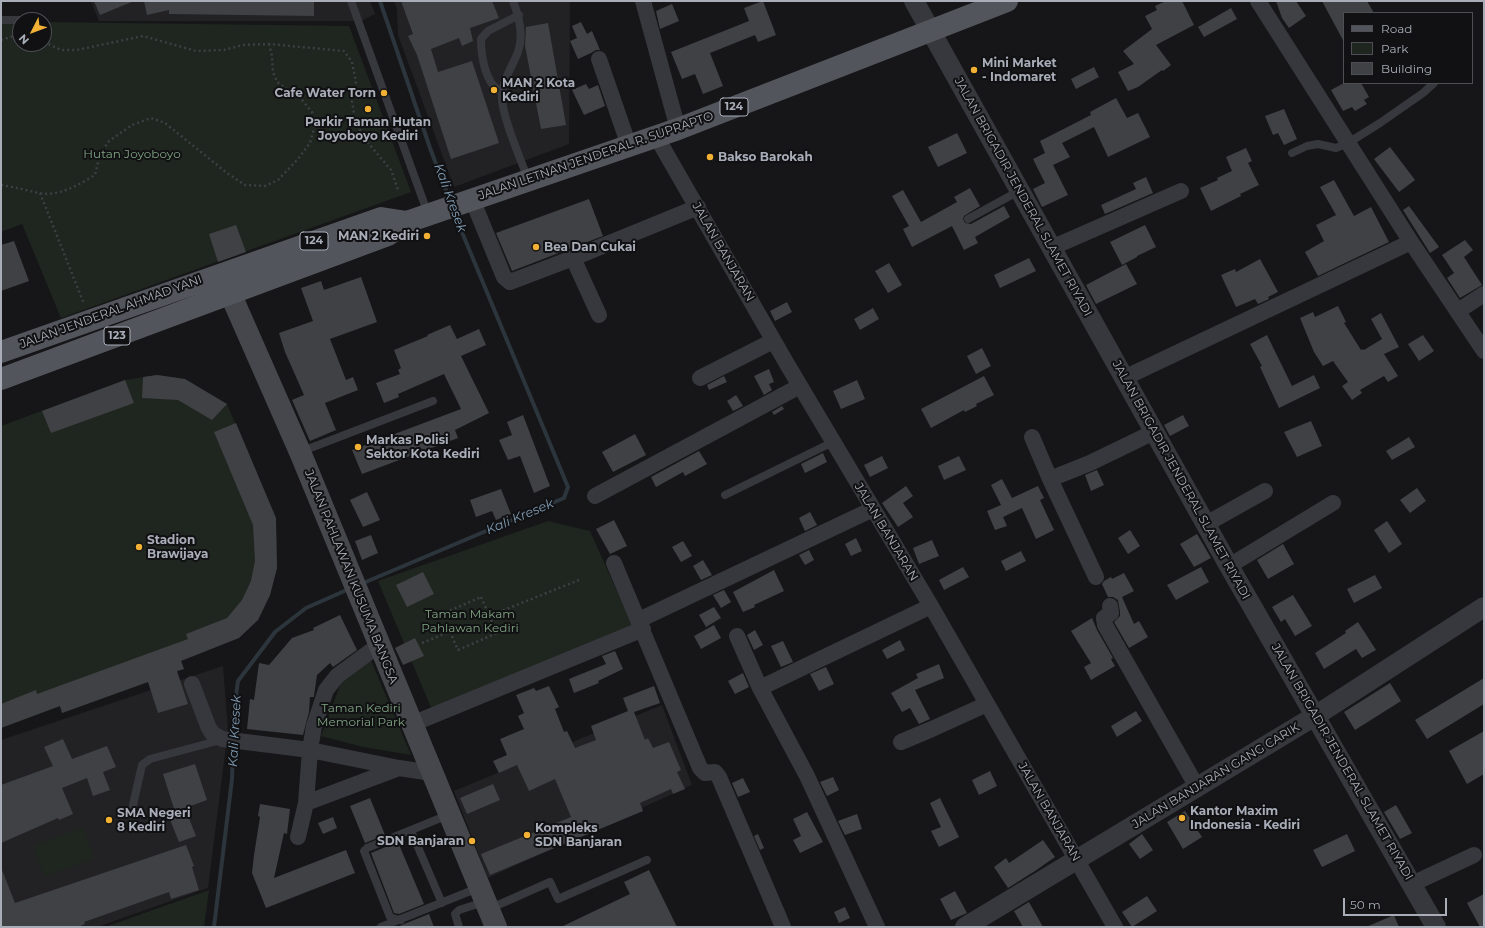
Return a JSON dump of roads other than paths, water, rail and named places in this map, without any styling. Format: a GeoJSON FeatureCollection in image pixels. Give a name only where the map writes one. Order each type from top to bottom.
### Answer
{"type":"FeatureCollection","features":[{"type":"Feature","properties":{"kind":"main road","name":"JALAN LETNAN JENDERAL R. SUPRAPTO"},"geometry":{"type":"LineString","coordinates":[[229,294],[388,235],[407,222],[678,129],[1007,1]]}},
{"type":"Feature","properties":{"kind":"main road","name":"JALAN LETNAN JENDERAL R. SUPRAPTO"},"geometry":{"type":"LineString","coordinates":[[221,273],[381,218],[407,222]]}},
{"type":"Feature","properties":{"kind":"main road","name":"JALAN PAHLAWAN KUSUMA BANGSA"},"geometry":{"type":"LineString","coordinates":[[221,273],[300,452],[487,907]]}},
{"type":"Feature","properties":{"kind":"main road","name":"JALAN JENDERAL AHMAD YANI"},"geometry":{"type":"LineString","coordinates":[[1,352],[221,273]]}},
{"type":"Feature","properties":{"kind":"main road","name":"JALAN JENDERAL AHMAD YANI"},"geometry":{"type":"LineString","coordinates":[[2,376],[229,294]]}},
{"type":"Feature","properties":{"kind":"street"},"geometry":{"type":"LineString","coordinates":[[643,1],[678,129]]}},
{"type":"Feature","properties":{"kind":"street","name":"JALAN BRIGADIR JENDERAL SLAMET RIYADI"},"geometry":{"type":"LineString","coordinates":[[914,1],[1229,566],[1436,927]]}},
{"type":"Feature","properties":{"kind":"street"},"geometry":{"type":"LineString","coordinates":[[1258,1],[1411,242],[1484,350]]}},
{"type":"Feature","properties":{"kind":"street"},"geometry":{"type":"LineString","coordinates":[[599,59],[629,146]]}},
{"type":"Feature","properties":{"kind":"street","name":"JALAN BANJARAN"},"geometry":{"type":"LineString","coordinates":[[656,136],[698,207],[773,341],[931,606],[1116,927]]}},
{"type":"Feature","properties":{"kind":"street"},"geometry":{"type":"LineString","coordinates":[[1051,248],[1181,191]]}},
{"type":"Feature","properties":{"kind":"street"},"geometry":{"type":"LineString","coordinates":[[465,202],[507,281],[514,281],[574,258],[698,207]]}},
{"type":"Feature","properties":{"kind":"street"},"geometry":{"type":"LineString","coordinates":[[1124,378],[1411,242]]}},
{"type":"Feature","properties":{"kind":"street"},"geometry":{"type":"LineString","coordinates":[[574,258],[599,315]]}},
{"type":"Feature","properties":{"kind":"street"},"geometry":{"type":"LineString","coordinates":[[1458,311],[1484,294]]}},
{"type":"Feature","properties":{"kind":"street"},"geometry":{"type":"LineString","coordinates":[[700,378],[773,341]]}},
{"type":"Feature","properties":{"kind":"street"},"geometry":{"type":"LineString","coordinates":[[595,496],[800,386]]}},
{"type":"Feature","properties":{"kind":"street"},"geometry":{"type":"LineString","coordinates":[[1050,479],[1090,463],[1154,432]]}},
{"type":"Feature","properties":{"kind":"street"},"geometry":{"type":"LineString","coordinates":[[1032,437],[1096,577]]}},
{"type":"Feature","properties":{"kind":"street"},"geometry":{"type":"LineString","coordinates":[[1206,524],[1265,491]]}},
{"type":"Feature","properties":{"kind":"street"},"geometry":{"type":"LineString","coordinates":[[1229,566],[1333,503]]}},
{"type":"Feature","properties":{"kind":"street"},"geometry":{"type":"LineString","coordinates":[[412,724],[641,624],[873,509]]}},
{"type":"Feature","properties":{"kind":"street"},"geometry":{"type":"LineString","coordinates":[[614,563],[641,624],[700,768],[705,773],[715,772],[719,777],[783,927]]}},
{"type":"Feature","properties":{"kind":"street"},"geometry":{"type":"LineString","coordinates":[[760,688],[931,606]]}},
{"type":"Feature","properties":{"kind":"street"},"geometry":{"type":"LineString","coordinates":[[1110,606],[1111,613],[1104,618],[1104,625],[1197,787]]}},
{"type":"Feature","properties":{"kind":"street","name":"JALAN BANJARAN GANG CARIK"},"geometry":{"type":"LineString","coordinates":[[965,927],[1315,716],[1484,607]]}},
{"type":"Feature","properties":{"kind":"street"},"geometry":{"type":"LineString","coordinates":[[737,636],[760,688],[807,776],[878,927]]}},
{"type":"Feature","properties":{"kind":"street"},"geometry":{"type":"LineString","coordinates":[[298,837],[306,802],[310,750],[314,726],[326,690],[337,676],[379,645]]}},
{"type":"Feature","properties":{"kind":"street"},"geometry":{"type":"LineString","coordinates":[[192,684],[212,734],[222,740],[310,750],[432,774]]}},
{"type":"Feature","properties":{"kind":"street"},"geometry":{"type":"LineString","coordinates":[[901,742],[987,704]]}},
{"type":"Feature","properties":{"kind":"street"},"geometry":{"type":"LineString","coordinates":[[306,802],[399,768]]}},
{"type":"Feature","properties":{"kind":"street"},"geometry":{"type":"LineString","coordinates":[[1412,884],[1474,855]]}},
{"type":"Feature","properties":{"kind":"lane"},"geometry":{"type":"LineString","coordinates":[[351,1],[432,213]]}},
{"type":"Feature","properties":{"kind":"lane"},"geometry":{"type":"LineString","coordinates":[[513,1],[519,15],[521,34],[518,50],[502,92],[503,106],[528,180]]}},
{"type":"Feature","properties":{"kind":"lane"},"geometry":{"type":"LineString","coordinates":[[502,92],[496,90],[490,81],[481,52],[481,39],[488,31],[519,15]]}},
{"type":"Feature","properties":{"kind":"lane"},"geometry":{"type":"LineString","coordinates":[[1,20],[12,20]]}},
{"type":"Feature","properties":{"kind":"lane"},"geometry":{"type":"LineString","coordinates":[[1292,153],[1307,146],[1318,144],[1336,148],[1348,143],[1414,100],[1433,84]]}},
{"type":"Feature","properties":{"kind":"lane"},"geometry":{"type":"LineString","coordinates":[[968,219],[1019,191]]}},
{"type":"Feature","properties":{"kind":"lane"},"geometry":{"type":"LineString","coordinates":[[300,452],[434,401]]}},
{"type":"Feature","properties":{"kind":"lane"},"geometry":{"type":"LineString","coordinates":[[725,495],[833,442]]}},
{"type":"Feature","properties":{"kind":"lane"},"geometry":{"type":"LineString","coordinates":[[131,814],[142,765],[150,759],[222,740]]}},
{"type":"Feature","properties":{"kind":"lane"},"geometry":{"type":"LineString","coordinates":[[400,920],[390,917],[364,851],[367,848],[449,815]]}},
{"type":"Feature","properties":{"kind":"lane"},"geometry":{"type":"LineString","coordinates":[[411,831],[442,902]]}},
{"type":"Feature","properties":{"kind":"lane"},"geometry":{"type":"LineString","coordinates":[[459,927],[455,914],[459,910],[487,907],[550,882],[558,899],[646,860]]}},
{"type":"Feature","properties":{"kind":"lane"},"geometry":{"type":"LineString","coordinates":[[380,927],[442,902],[487,907]]}},
{"type":"Feature","properties":{"kind":"waterway","name":"Kali Kresek"},"geometry":{"type":"LineString","coordinates":[[380,1],[430,148],[450,201]]}},
{"type":"Feature","properties":{"kind":"waterway","name":"Kali Kresek"},"geometry":{"type":"LineString","coordinates":[[361,584],[564,498],[568,487],[454,213]]}},
{"type":"Feature","properties":{"kind":"waterway","name":"Kali Kresek"},"geometry":{"type":"LineString","coordinates":[[233,736],[233,718],[238,681],[275,632],[306,608],[349,589]]}},
{"type":"Feature","properties":{"kind":"waterway","name":"Kali Kresek"},"geometry":{"type":"LineString","coordinates":[[214,927],[232,779],[233,745]]}},
{"type":"Feature","properties":{"kind":"place","name":"Mini Market - Indomaret"},"geometry":{"type":"Point","coordinates":[974,70]}},
{"type":"Feature","properties":{"kind":"place","name":"MAN 2 Kota Kediri"},"geometry":{"type":"Point","coordinates":[494,90]}},
{"type":"Feature","properties":{"kind":"place","name":"Cafe Water Torn"},"geometry":{"type":"Point","coordinates":[384,93]}},
{"type":"Feature","properties":{"kind":"place","name":"Parkir Taman Hutan Joyoboyo Kediri"},"geometry":{"type":"Point","coordinates":[368,109]}},
{"type":"Feature","properties":{"kind":"place","name":"Bakso Barokah"},"geometry":{"type":"Point","coordinates":[710,157]}},
{"type":"Feature","properties":{"kind":"place","name":"MAN 2 Kediri"},"geometry":{"type":"Point","coordinates":[427,236]}},
{"type":"Feature","properties":{"kind":"place","name":"Bea Dan Cukai"},"geometry":{"type":"Point","coordinates":[536,247]}},
{"type":"Feature","properties":{"kind":"place","name":"Markas Polisi Sektor Kota Kediri"},"geometry":{"type":"Point","coordinates":[358,447]}},
{"type":"Feature","properties":{"kind":"place","name":"Stadion Brawijaya"},"geometry":{"type":"Point","coordinates":[139,547]}},
{"type":"Feature","properties":{"kind":"place","name":"Kantor Maxim Indonesia - Kediri"},"geometry":{"type":"Point","coordinates":[1182,818]}},
{"type":"Feature","properties":{"kind":"place","name":"SMA Negeri 8 Kediri"},"geometry":{"type":"Point","coordinates":[109,820]}},
{"type":"Feature","properties":{"kind":"place","name":"Kompleks SDN Banjaran"},"geometry":{"type":"Point","coordinates":[527,835]}},
{"type":"Feature","properties":{"kind":"place","name":"SDN Banjaran"},"geometry":{"type":"Point","coordinates":[472,841]}},
{"type":"Feature","properties":{"kind":"park label","name":"Hutan Joyoboyo"},"geometry":{"type":"Point","coordinates":[132,154]}},
{"type":"Feature","properties":{"kind":"park label","name":"Taman Makam Pahlawan Kediri"},"geometry":{"type":"Point","coordinates":[470,621]}},
{"type":"Feature","properties":{"kind":"park label","name":"Taman Kediri Memorial Park"},"geometry":{"type":"Point","coordinates":[361,715]}}]}
